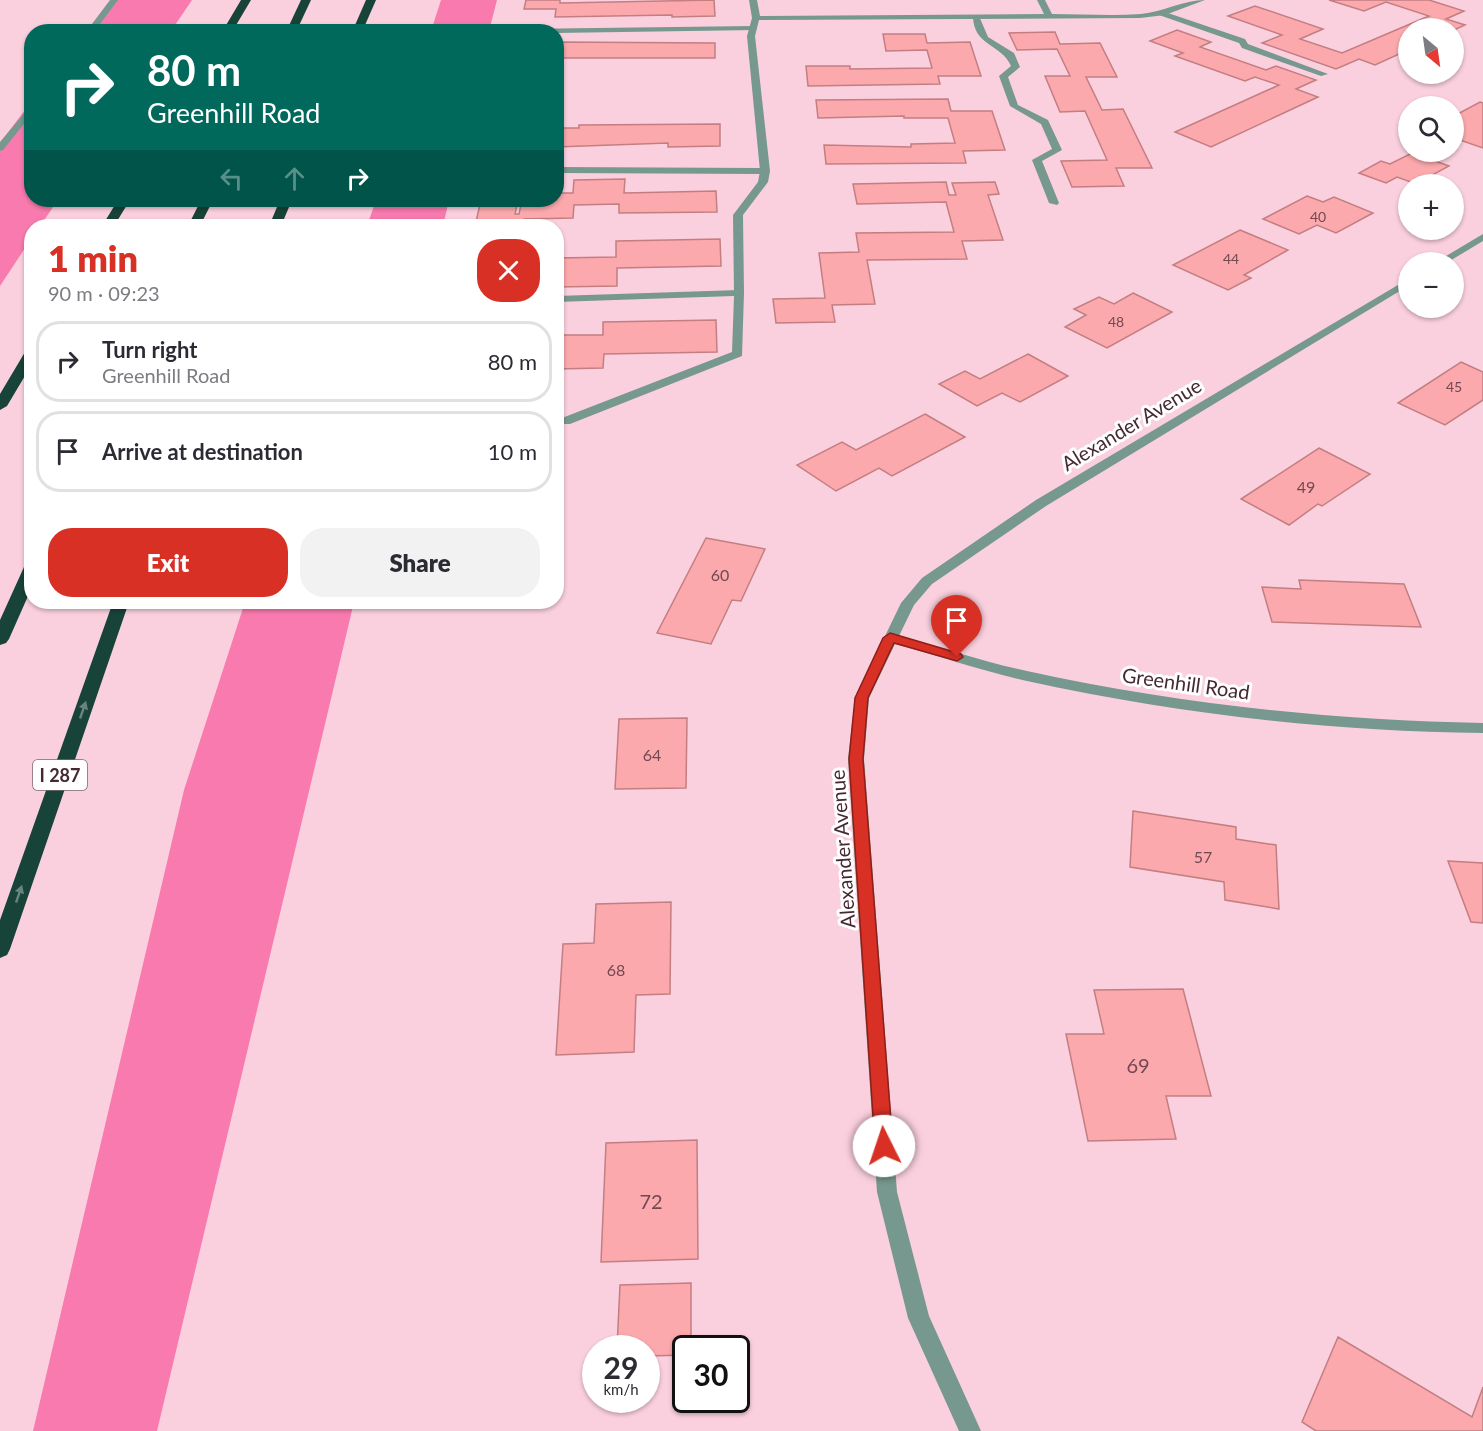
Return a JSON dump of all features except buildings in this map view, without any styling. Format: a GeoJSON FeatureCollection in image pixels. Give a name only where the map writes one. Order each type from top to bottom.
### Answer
{"type":"FeatureCollection","features":[{"type":"Feature","properties":{"kind":"highway"},"geometry":{"type":"LineString","coordinates":[[232,24],[246,0]]}},
{"type":"Feature","properties":{"kind":"highway"},"geometry":{"type":"LineString","coordinates":[[295,24],[306,0]]}},
{"type":"Feature","properties":{"kind":"highway"},"geometry":{"type":"LineString","coordinates":[[360,24],[370,0]]}},
{"type":"Feature","properties":{"kind":"highway"},"geometry":{"type":"LineString","coordinates":[[0,406],[24,366]]}},
{"type":"Feature","properties":{"kind":"highway"},"geometry":{"type":"LineString","coordinates":[[0,639],[24,585]]}},
{"type":"Feature","properties":{"kind":"highway","name":"I 287"},"geometry":{"type":"LineString","coordinates":[[0,949],[119,609]]}},
{"type":"Feature","properties":{"kind":"street"},"geometry":{"type":"LineString","coordinates":[[96,24],[114,0]]}},
{"type":"Feature","properties":{"kind":"street"},"geometry":{"type":"LineString","coordinates":[[566,421],[738,354],[738,214],[763,182],[765,171],[751,36],[755,23],[753,0]]}},
{"type":"Feature","properties":{"kind":"street"},"geometry":{"type":"LineString","coordinates":[[1041,0],[1049,17]]}},
{"type":"Feature","properties":{"kind":"street"},"geometry":{"type":"LineString","coordinates":[[564,29],[755,23],[1140,16],[1162,13],[1201,0]]}},
{"type":"Feature","properties":{"kind":"street"},"geometry":{"type":"LineString","coordinates":[[1162,13],[1242,41],[1245,46],[1324,74]]}},
{"type":"Feature","properties":{"kind":"street"},"geometry":{"type":"LineString","coordinates":[[976,18],[984,38],[1011,55],[1016,67],[1003,76],[1014,106],[1045,122],[1057,150],[1037,160],[1054,203]]}},
{"type":"Feature","properties":{"kind":"street"},"geometry":{"type":"LineString","coordinates":[[0,148],[24,117]]}},
{"type":"Feature","properties":{"kind":"street"},"geometry":{"type":"LineString","coordinates":[[564,170],[765,171]]}},
{"type":"Feature","properties":{"kind":"street"},"geometry":{"type":"LineString","coordinates":[[1458,252],[1483,237]]}},
{"type":"Feature","properties":{"kind":"street","name":"Alexander Avenue"},"geometry":{"type":"LineString","coordinates":[[970,1431],[919,1318],[887,1192],[856,759],[862,698],[908,603],[927,581],[1022,516],[1398,288]]}},
{"type":"Feature","properties":{"kind":"street"},"geometry":{"type":"LineString","coordinates":[[564,299],[739,293]]}},
{"type":"Feature","properties":{"kind":"street","name":"Greenhill Road"},"geometry":{"type":"LineString","coordinates":[[890,638],[1023,676],[1142,699],[1285,718],[1428,728],[1483,728]]}},
{"type":"Feature","properties":{"kind":"shaded area"},"geometry":{"type":"Polygon","coordinates":[[[111,0],[192,0],[176,24],[92,24],[111,0]]]}},
{"type":"Feature","properties":{"kind":"shaded area"},"geometry":{"type":"Polygon","coordinates":[[[441,0],[497,0],[491,24],[433,24],[441,0]]]}},
{"type":"Feature","properties":{"kind":"shaded area"},"geometry":{"type":"Polygon","coordinates":[[[24,111],[24,207],[53,207],[45,219],[24,219],[24,250],[0,286],[0,143],[24,111]]]}},
{"type":"Feature","properties":{"kind":"shaded area"},"geometry":{"type":"Polygon","coordinates":[[[374,207],[447,207],[445,219],[369,219],[374,207]]]}},
{"type":"Feature","properties":{"kind":"shaded area"},"geometry":{"type":"Polygon","coordinates":[[[243,609],[352,609],[157,1431],[33,1431],[184,790],[243,609]]]}},
{"type":"Feature","properties":{"kind":"route"},"geometry":{"type":"LineString","coordinates":[[884,1146],[856,759],[862,698],[890,638],[957,657]]}}]}
